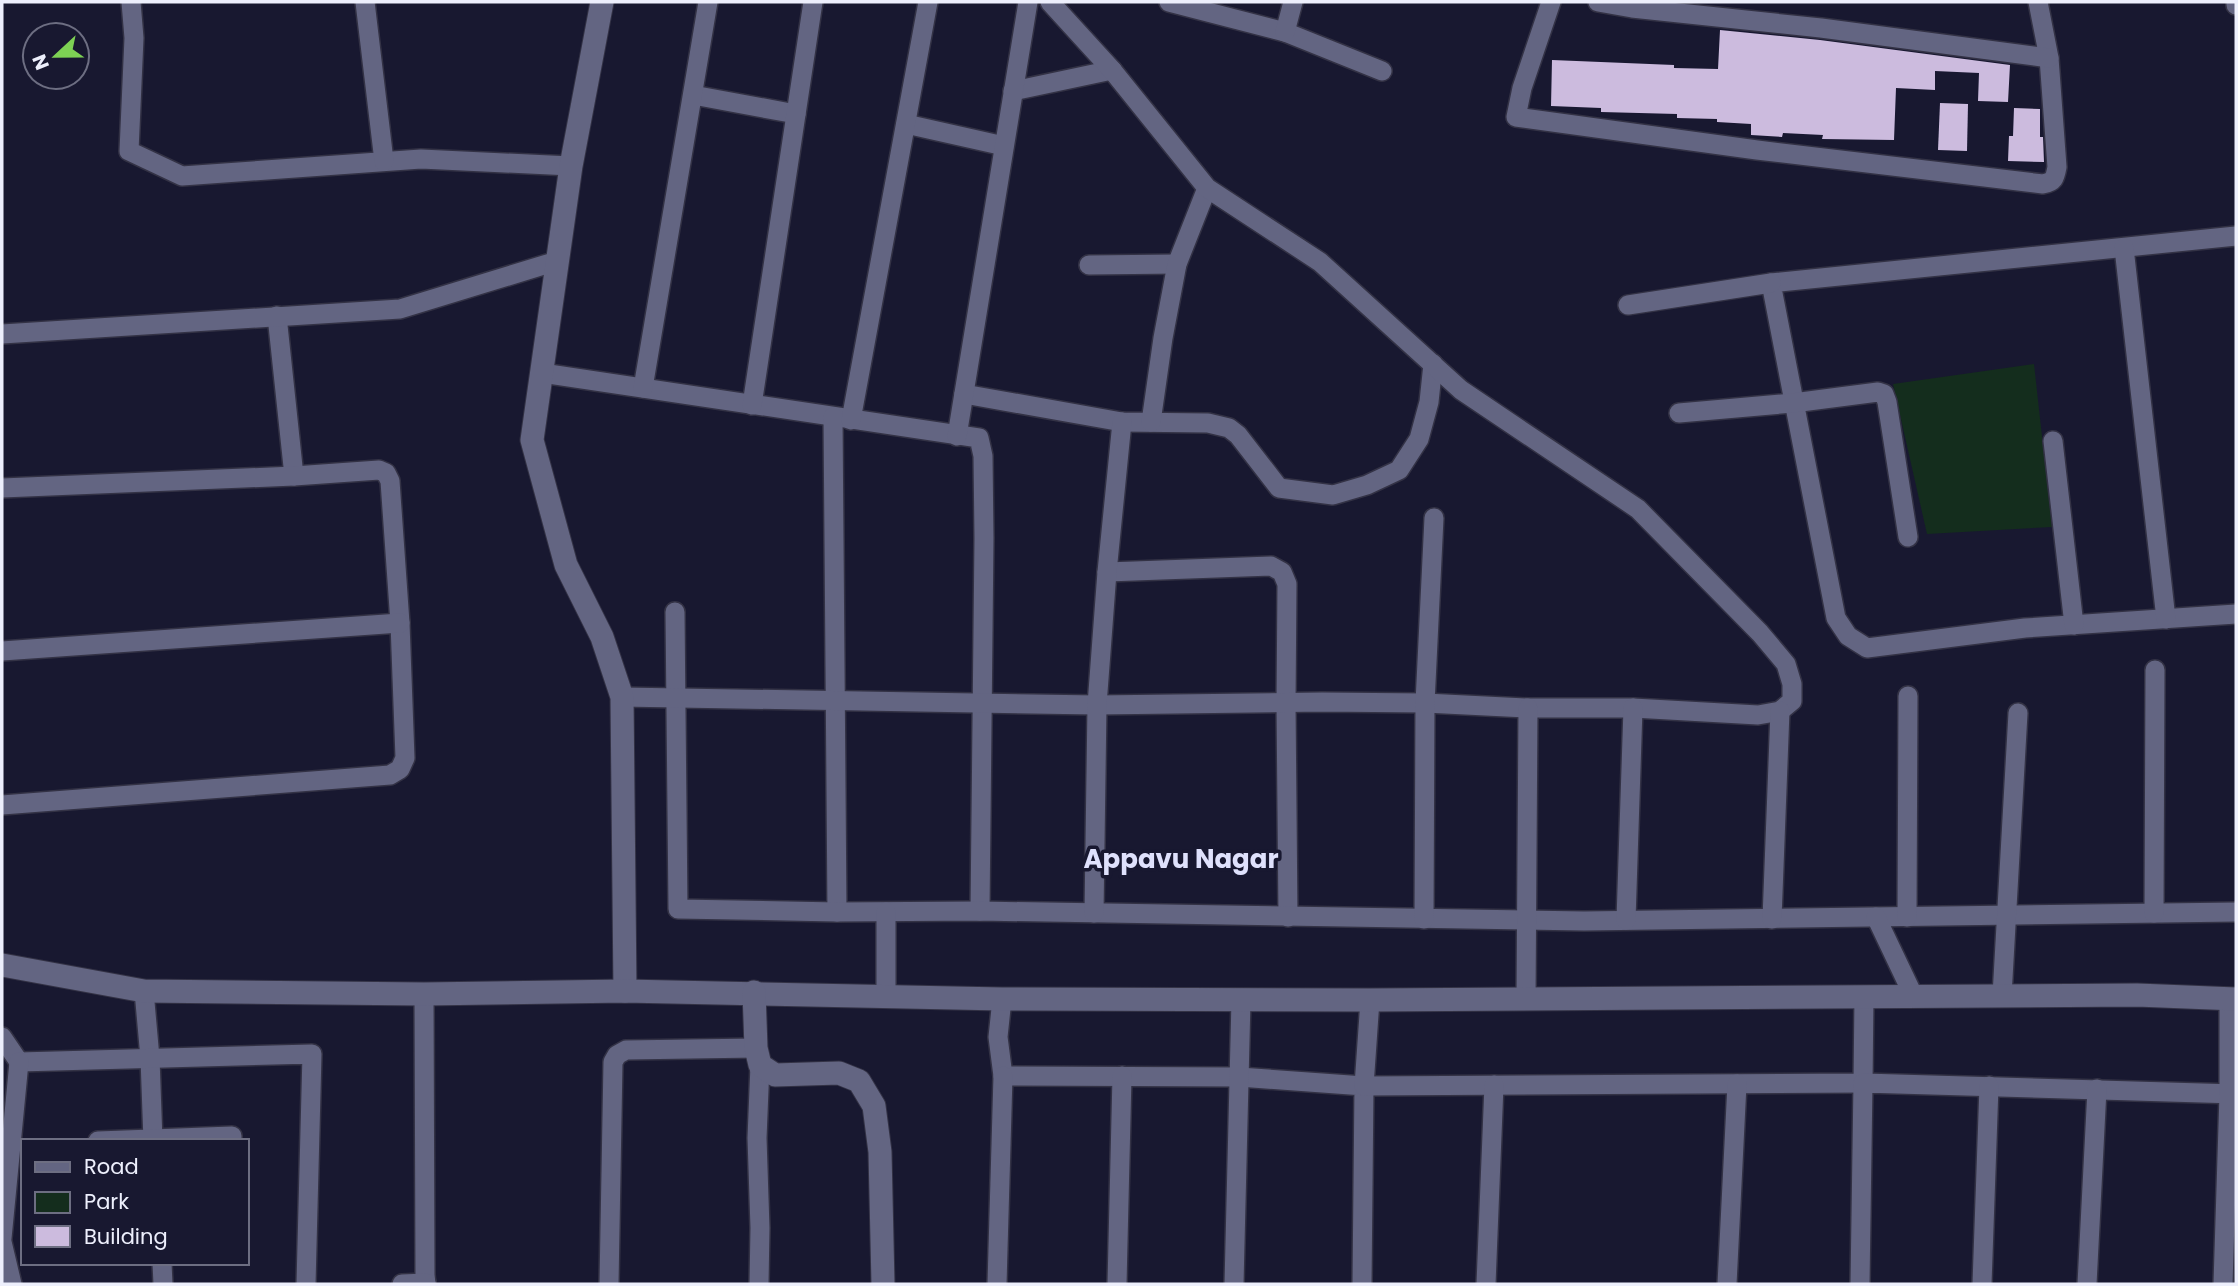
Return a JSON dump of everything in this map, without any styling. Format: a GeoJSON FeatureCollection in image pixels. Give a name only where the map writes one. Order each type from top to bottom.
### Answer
{"type":"FeatureCollection","features":[{"type":"Feature","properties":{"kind":"street"},"geometry":{"type":"LineString","coordinates":[[131,2],[134,38],[129,151],[182,176],[421,159],[570,166]]}},
{"type":"Feature","properties":{"kind":"street"},"geometry":{"type":"LineString","coordinates":[[365,2],[384,161]]}},
{"type":"Feature","properties":{"kind":"street"},"geometry":{"type":"LineString","coordinates":[[602,2],[570,166],[532,440],[566,565],[602,637],[622,697],[625,990]]}},
{"type":"Feature","properties":{"kind":"street"},"geometry":{"type":"LineString","coordinates":[[643,388],[708,2]]}},
{"type":"Feature","properties":{"kind":"street"},"geometry":{"type":"LineString","coordinates":[[752,405],[813,2]]}},
{"type":"Feature","properties":{"kind":"street"},"geometry":{"type":"LineString","coordinates":[[838,912],[835,700],[842,419],[906,124],[928,2]]}},
{"type":"Feature","properties":{"kind":"street"},"geometry":{"type":"LineString","coordinates":[[957,436],[1028,2]]}},
{"type":"Feature","properties":{"kind":"street"},"geometry":{"type":"LineString","coordinates":[[622,697],[1097,705],[1425,703],[1528,708],[1633,708],[1758,715],[1780,711],[1791,701],[1792,684],[1786,664],[1760,633],[1638,509],[1461,390],[1320,262],[1208,188],[1112,70],[1050,2]]}},
{"type":"Feature","properties":{"kind":"street"},"geometry":{"type":"LineString","coordinates":[[1169,2],[1285,32],[1382,71]]}},
{"type":"Feature","properties":{"kind":"street"},"geometry":{"type":"LineString","coordinates":[[1285,32],[1293,2]]}},
{"type":"Feature","properties":{"kind":"street"},"geometry":{"type":"LineString","coordinates":[[1551,2],[1522,88],[1516,117],[1757,150],[2043,184],[2051,183],[2057,167],[2049,58],[2038,2]]}},
{"type":"Feature","properties":{"kind":"street"},"geometry":{"type":"LineString","coordinates":[[1598,2],[2049,58]]}},
{"type":"Feature","properties":{"kind":"street"},"geometry":{"type":"LineString","coordinates":[[1013,91],[1112,70]]}},
{"type":"Feature","properties":{"kind":"street"},"geometry":{"type":"LineString","coordinates":[[693,95],[796,114]]}},
{"type":"Feature","properties":{"kind":"street"},"geometry":{"type":"LineString","coordinates":[[906,124],[1004,146]]}},
{"type":"Feature","properties":{"kind":"street"},"geometry":{"type":"LineString","coordinates":[[1151,422],[1177,264],[1208,188]]}},
{"type":"Feature","properties":{"kind":"street"},"geometry":{"type":"LineString","coordinates":[[1628,305],[1771,283],[2236,236]]}},
{"type":"Feature","properties":{"kind":"street"},"geometry":{"type":"LineString","coordinates":[[2124,248],[2165,620]]}},
{"type":"Feature","properties":{"kind":"street"},"geometry":{"type":"LineString","coordinates":[[2,334],[400,309],[557,261]]}},
{"type":"Feature","properties":{"kind":"street"},"geometry":{"type":"LineString","coordinates":[[1089,264],[1177,264]]}},
{"type":"Feature","properties":{"kind":"street"},"geometry":{"type":"LineString","coordinates":[[1771,283],[1836,618],[1847,636],[1867,648],[2025,628],[2236,614]]}},
{"type":"Feature","properties":{"kind":"street"},"geometry":{"type":"LineString","coordinates":[[277,316],[294,476]]}},
{"type":"Feature","properties":{"kind":"street"},"geometry":{"type":"LineString","coordinates":[[964,394],[1122,422],[1208,423],[1229,428],[1238,435],[1279,488],[1333,495],[1367,485],[1399,470],[1419,439],[1429,402],[1433,364]]}},
{"type":"Feature","properties":{"kind":"street"},"geometry":{"type":"LineString","coordinates":[[542,373],[979,438],[983,456],[984,702],[980,911]]}},
{"type":"Feature","properties":{"kind":"street"},"geometry":{"type":"LineString","coordinates":[[1679,413],[1878,392],[1884,394],[1908,537]]}},
{"type":"Feature","properties":{"kind":"street"},"geometry":{"type":"LineString","coordinates":[[1094,913],[1097,705],[1122,422]]}},
{"type":"Feature","properties":{"kind":"street"},"geometry":{"type":"LineString","coordinates":[[2053,441],[2074,625]]}},
{"type":"Feature","properties":{"kind":"street"},"geometry":{"type":"LineString","coordinates":[[2,488],[379,470],[386,473],[390,481],[400,623],[405,758],[400,769],[390,775],[2,805]]}},
{"type":"Feature","properties":{"kind":"street"},"geometry":{"type":"LineString","coordinates":[[1424,919],[1425,703],[1434,518]]}},
{"type":"Feature","properties":{"kind":"street"},"geometry":{"type":"LineString","coordinates":[[1107,572],[1271,566],[1282,572],[1287,584],[1288,918]]}},
{"type":"Feature","properties":{"kind":"street"},"geometry":{"type":"LineString","coordinates":[[675,612],[678,909],[1526,920],[2236,912]]}},
{"type":"Feature","properties":{"kind":"street"},"geometry":{"type":"LineString","coordinates":[[2,650],[400,623]]}},
{"type":"Feature","properties":{"kind":"street"},"geometry":{"type":"LineString","coordinates":[[2154,914],[2155,670]]}},
{"type":"Feature","properties":{"kind":"street"},"geometry":{"type":"LineString","coordinates":[[1907,917],[1908,696]]}},
{"type":"Feature","properties":{"kind":"street"},"geometry":{"type":"LineString","coordinates":[[1526,1000],[1528,708]]}},
{"type":"Feature","properties":{"kind":"street"},"geometry":{"type":"LineString","coordinates":[[1626,920],[1633,708]]}},
{"type":"Feature","properties":{"kind":"street"},"geometry":{"type":"LineString","coordinates":[[1772,919],[1780,711]]}},
{"type":"Feature","properties":{"kind":"street"},"geometry":{"type":"LineString","coordinates":[[2002,996],[2018,713]]}},
{"type":"Feature","properties":{"kind":"street"},"geometry":{"type":"LineString","coordinates":[[886,996],[887,912]]}},
{"type":"Feature","properties":{"kind":"street"},"geometry":{"type":"LineString","coordinates":[[1877,917],[1914,997]]}},
{"type":"Feature","properties":{"kind":"street"},"geometry":{"type":"LineString","coordinates":[[2,965],[144,990],[425,994],[625,990],[1002,999],[1526,1000],[2137,995],[2233,999],[2233,1094],[2223,1284]]}},
{"type":"Feature","properties":{"kind":"street"},"geometry":{"type":"LineString","coordinates":[[144,990],[153,1139],[232,1136],[232,1139]]}},
{"type":"Feature","properties":{"kind":"street"},"geometry":{"type":"LineString","coordinates":[[754,992],[758,1057],[759,1284]]}},
{"type":"Feature","properties":{"kind":"street"},"geometry":{"type":"LineString","coordinates":[[401,1284],[426,1284],[425,994]]}},
{"type":"Feature","properties":{"kind":"street"},"geometry":{"type":"LineString","coordinates":[[1860,1284],[1864,997]]}},
{"type":"Feature","properties":{"kind":"street"},"geometry":{"type":"LineString","coordinates":[[997,1284],[1003,1076],[998,1037],[1002,999]]}},
{"type":"Feature","properties":{"kind":"street"},"geometry":{"type":"LineString","coordinates":[[1234,1284],[1241,1000]]}},
{"type":"Feature","properties":{"kind":"street"},"geometry":{"type":"LineString","coordinates":[[1362,1284],[1364,1086],[1370,1000]]}},
{"type":"Feature","properties":{"kind":"street"},"geometry":{"type":"LineString","coordinates":[[2,1037],[19,1062],[2,1240],[12,1284]]}},
{"type":"Feature","properties":{"kind":"street"},"geometry":{"type":"LineString","coordinates":[[609,1284],[613,1062],[617,1055],[626,1050],[758,1057],[775,1074],[839,1073],[859,1081],[874,1106],[880,1152],[883,1284]]}},
{"type":"Feature","properties":{"kind":"street"},"geometry":{"type":"LineString","coordinates":[[19,1062],[312,1054],[306,1284]]}},
{"type":"Feature","properties":{"kind":"street"},"geometry":{"type":"LineString","coordinates":[[1003,1076],[1239,1077],[1364,1086],[1863,1083],[2233,1094]]}},
{"type":"Feature","properties":{"kind":"street"},"geometry":{"type":"LineString","coordinates":[[1117,1284],[1122,1076]]}},
{"type":"Feature","properties":{"kind":"street"},"geometry":{"type":"LineString","coordinates":[[1727,1284],[1737,1084]]}},
{"type":"Feature","properties":{"kind":"street"},"geometry":{"type":"LineString","coordinates":[[1486,1284],[1494,1085]]}},
{"type":"Feature","properties":{"kind":"street"},"geometry":{"type":"LineString","coordinates":[[1982,1284],[1989,1086]]}},
{"type":"Feature","properties":{"kind":"street"},"geometry":{"type":"LineString","coordinates":[[2087,1284],[2098,1089]]}},
{"type":"Feature","properties":{"kind":"street"},"geometry":{"type":"LineString","coordinates":[[162,1265],[163,1284]]}},
{"type":"Feature","properties":{"kind":"green space"},"geometry":{"type":"Polygon","coordinates":[[[2034,364],[2052,527],[1927,534],[1893,384],[2034,364]]]}},
{"type":"Feature","properties":{"kind":"building"},"geometry":{"type":"Polygon","coordinates":[[[1720,30],[2010,65],[2008,102],[1978,101],[1979,73],[1935,71],[1935,90],[1896,88],[1894,140],[1822,139],[1823,135],[1783,133],[1782,137],[1751,135],[1751,124],[1717,122],[1717,119],[1677,118],[1677,114],[1601,112],[1601,108],[1551,106],[1552,60],[1718,69],[1720,30]]]}},
{"type":"Feature","properties":{"kind":"building"},"geometry":{"type":"Polygon","coordinates":[[[1940,103],[1968,104],[1967,151],[1938,150],[1940,103]]]}},
{"type":"Feature","properties":{"kind":"building"},"geometry":{"type":"Polygon","coordinates":[[[2014,108],[2040,109],[2040,137],[2043,137],[2044,162],[2008,161],[2009,136],[2013,136],[2014,108]]]}},
{"type":"Feature","properties":{"kind":"district","name":"Appavu Nagar"},"geometry":{"type":"Point","coordinates":[1181,859]}}]}
